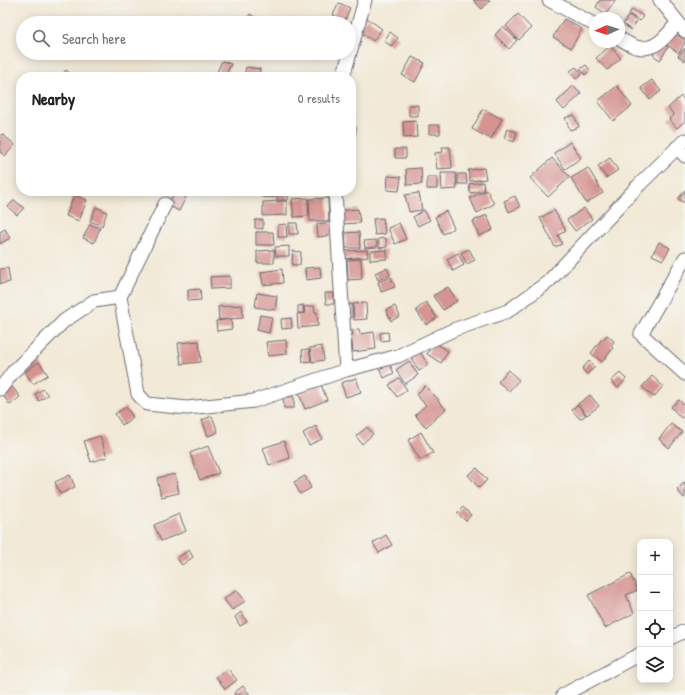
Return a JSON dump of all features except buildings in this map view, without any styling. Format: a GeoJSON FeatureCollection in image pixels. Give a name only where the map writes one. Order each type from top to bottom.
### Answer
{"type":"FeatureCollection","features":[{"type":"Feature","properties":{"kind":"street"},"geometry":{"type":"LineString","coordinates":[[356,32],[365,0]]}},
{"type":"Feature","properties":{"kind":"street"},"geometry":{"type":"LineString","coordinates":[[549,0],[589,22]]}},
{"type":"Feature","properties":{"kind":"street"},"geometry":{"type":"LineString","coordinates":[[625,41],[636,47],[647,48],[657,45],[682,27],[660,0]]}},
{"type":"Feature","properties":{"kind":"street"},"geometry":{"type":"LineString","coordinates":[[344,72],[348,60]]}},
{"type":"Feature","properties":{"kind":"street"},"geometry":{"type":"LineString","coordinates":[[165,204],[120,298],[138,394],[147,404],[187,408],[254,401],[346,370],[398,356],[453,330],[508,311],[548,282],[639,185],[682,148]]}},
{"type":"Feature","properties":{"kind":"street"},"geometry":{"type":"LineString","coordinates":[[335,196],[346,370]]}},
{"type":"Feature","properties":{"kind":"street"},"geometry":{"type":"LineString","coordinates":[[685,258],[641,334],[685,374]]}},
{"type":"Feature","properties":{"kind":"street"},"geometry":{"type":"LineString","coordinates":[[0,389],[13,372],[64,321],[94,301],[120,298]]}},
{"type":"Feature","properties":{"kind":"street"},"geometry":{"type":"LineString","coordinates":[[673,637],[685,631]]}},
{"type":"Feature","properties":{"kind":"street"},"geometry":{"type":"LineString","coordinates":[[563,695],[637,656]]}}]}
